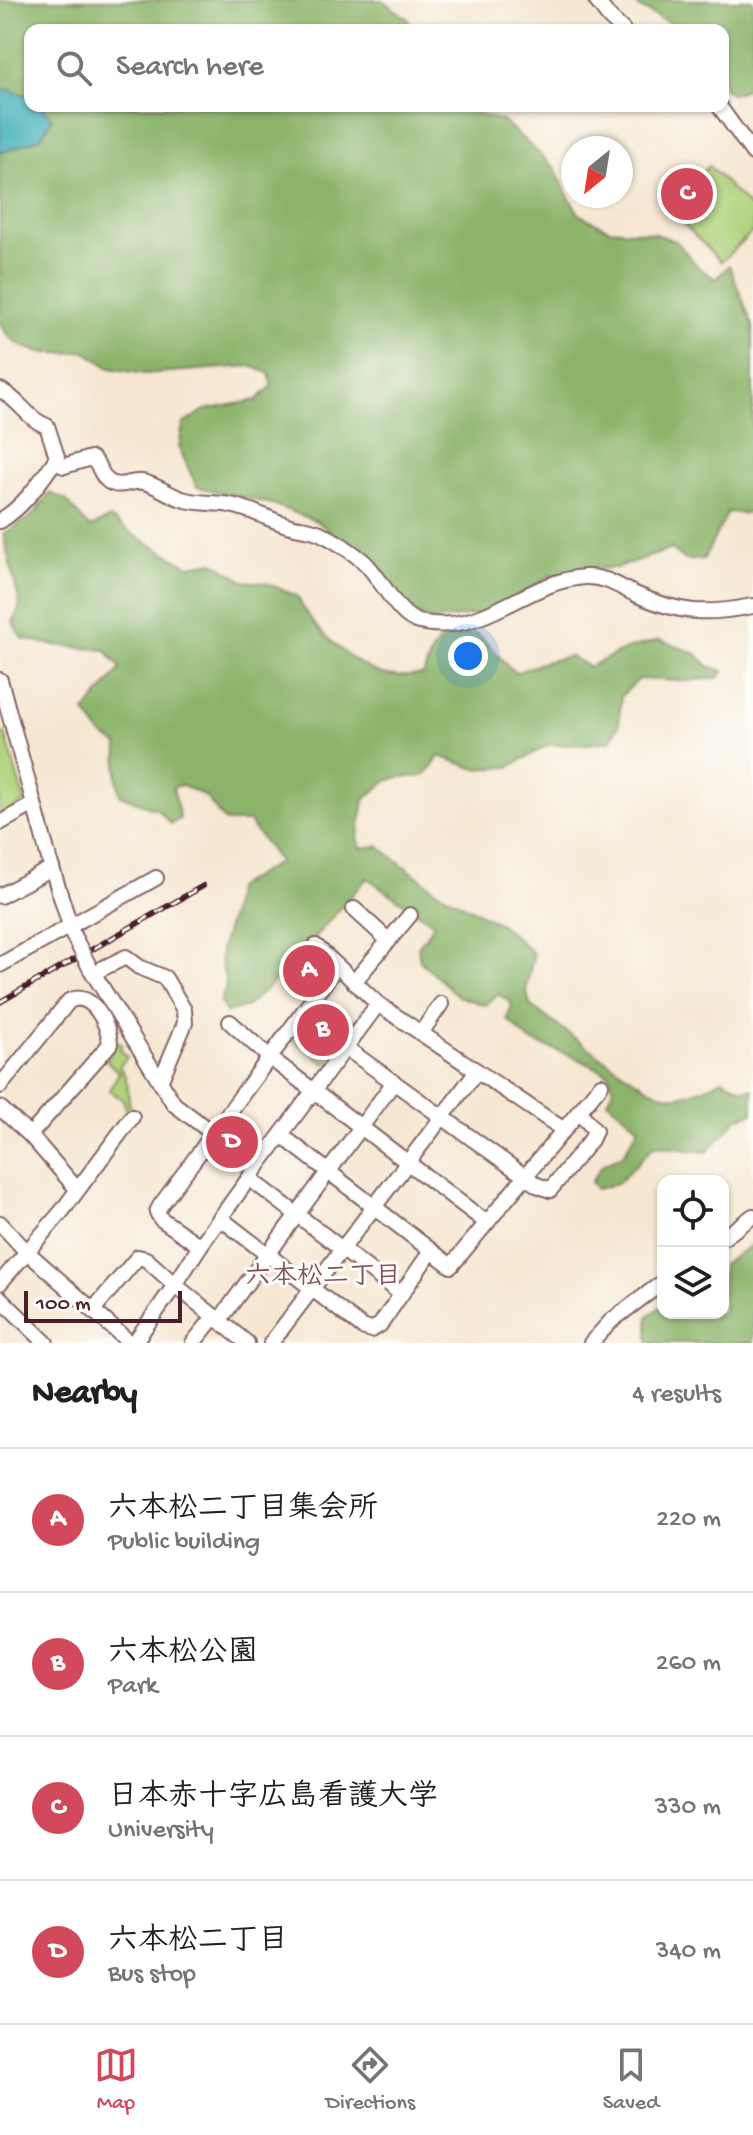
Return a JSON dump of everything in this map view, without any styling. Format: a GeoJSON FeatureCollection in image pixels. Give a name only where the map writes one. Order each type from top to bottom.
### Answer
{"type":"FeatureCollection","features":[{"type":"Feature","properties":{"kind":"street"},"geometry":{"type":"LineString","coordinates":[[596,0],[617,24]]}},
{"type":"Feature","properties":{"kind":"street"},"geometry":{"type":"LineString","coordinates":[[723,112],[753,153]]}},
{"type":"Feature","properties":{"kind":"street"},"geometry":{"type":"LineString","coordinates":[[0,390],[17,401],[38,424],[47,426],[57,457],[28,498],[0,521]]}},
{"type":"Feature","properties":{"kind":"street"},"geometry":{"type":"LineString","coordinates":[[54,462],[64,466],[91,458],[96,461],[106,481],[114,485],[142,481],[180,498],[230,505],[319,532],[364,562],[403,613],[417,621],[450,625],[478,619],[553,582],[585,577],[602,578],[662,605],[695,612],[729,612],[753,606]]}},
{"type":"Feature","properties":{"kind":"street"},"geometry":{"type":"LineString","coordinates":[[0,680],[6,726],[34,804],[72,930],[91,970],[174,1104],[213,1134],[297,1214],[401,1294]]}},
{"type":"Feature","properties":{"kind":"street"},"geometry":{"type":"LineString","coordinates":[[0,823],[34,804]]}},
{"type":"Feature","properties":{"kind":"street"},"geometry":{"type":"LineString","coordinates":[[0,896],[52,868]]}},
{"type":"Feature","properties":{"kind":"street"},"geometry":{"type":"LineString","coordinates":[[0,965],[72,930],[156,878]]}},
{"type":"Feature","properties":{"kind":"street"},"geometry":{"type":"LineString","coordinates":[[354,909],[389,941]]}},
{"type":"Feature","properties":{"kind":"street"},"geometry":{"type":"LineString","coordinates":[[354,982],[410,915]]}},
{"type":"Feature","properties":{"kind":"street"},"geometry":{"type":"LineString","coordinates":[[316,946],[378,1004],[564,1130]]}},
{"type":"Feature","properties":{"kind":"street"},"geometry":{"type":"LineString","coordinates":[[91,970],[126,957],[139,967],[165,978],[184,1010],[185,1023],[160,1082]]}},
{"type":"Feature","properties":{"kind":"street"},"geometry":{"type":"LineString","coordinates":[[200,1246],[161,1219],[157,1212],[337,966]]}},
{"type":"Feature","properties":{"kind":"street"},"geometry":{"type":"LineString","coordinates":[[0,1086],[69,1001],[84,997],[93,1005],[110,1033],[110,1044],[30,1135]]}},
{"type":"Feature","properties":{"kind":"street"},"geometry":{"type":"LineString","coordinates":[[0,1223],[26,1251],[132,1343],[253,1172],[378,1004]]}},
{"type":"Feature","properties":{"kind":"street"},"geometry":{"type":"LineString","coordinates":[[421,1033],[441,1004]]}},
{"type":"Feature","properties":{"kind":"street"},"geometry":{"type":"LineString","coordinates":[[230,1022],[269,1057],[487,1223]]}},
{"type":"Feature","properties":{"kind":"street"},"geometry":{"type":"LineString","coordinates":[[346,1048],[550,1190],[595,1131],[579,1111]]}},
{"type":"Feature","properties":{"kind":"street"},"geometry":{"type":"LineString","coordinates":[[271,1343],[477,1071]]}},
{"type":"Feature","properties":{"kind":"street"},"geometry":{"type":"LineString","coordinates":[[193,1343],[267,1254],[394,1082]]}},
{"type":"Feature","properties":{"kind":"street"},"geometry":{"type":"LineString","coordinates":[[281,1135],[451,1266],[601,1085]]}},
{"type":"Feature","properties":{"kind":"street"},"geometry":{"type":"LineString","coordinates":[[0,1108],[30,1135],[77,1189]]}},
{"type":"Feature","properties":{"kind":"street"},"geometry":{"type":"LineString","coordinates":[[0,1283],[62,1211],[132,1117]]}},
{"type":"Feature","properties":{"kind":"street"},"geometry":{"type":"LineString","coordinates":[[729,1234],[753,1216]]}},
{"type":"Feature","properties":{"kind":"street"},"geometry":{"type":"LineString","coordinates":[[220,1218],[362,1327],[371,1330],[380,1325],[431,1251]]}},
{"type":"Feature","properties":{"kind":"street"},"geometry":{"type":"LineString","coordinates":[[93,1310],[138,1257],[146,1259],[247,1343]]}},
{"type":"Feature","properties":{"kind":"street"},"geometry":{"type":"LineString","coordinates":[[591,1343],[611,1321],[657,1286]]}},
{"type":"Feature","properties":{"kind":"street"},"geometry":{"type":"LineString","coordinates":[[0,1298],[46,1343]]}},
{"type":"Feature","properties":{"kind":"green space"},"geometry":{"type":"Polygon","coordinates":[[[0,0],[382,0],[408,19],[410,24],[24,24],[24,94],[0,88],[0,0]]]}},
{"type":"Feature","properties":{"kind":"green space"},"geometry":{"type":"Polygon","coordinates":[[[636,0],[753,0],[752,87],[732,94],[729,92],[729,24],[669,24],[638,7],[636,0]]]}},
{"type":"Feature","properties":{"kind":"green space"},"geometry":{"type":"Polygon","coordinates":[[[46,112],[475,112],[504,122],[555,168],[561,181],[561,208],[576,208],[580,215],[609,229],[653,233],[676,241],[698,267],[716,279],[729,265],[753,326],[753,514],[728,512],[703,560],[685,560],[672,549],[616,568],[585,569],[549,576],[489,613],[430,621],[407,608],[355,549],[316,521],[272,504],[197,487],[179,448],[183,424],[205,410],[257,400],[272,386],[269,373],[250,366],[144,374],[110,368],[84,351],[36,351],[7,334],[0,324],[0,153],[40,138],[52,119],[46,112]]]}},
{"type":"Feature","properties":{"kind":"green space"},"geometry":{"type":"Polygon","coordinates":[[[709,166],[753,211],[753,231],[721,262],[667,207],[709,166]]]}},
{"type":"Feature","properties":{"kind":"green space"},"geometry":{"type":"Polygon","coordinates":[[[50,493],[66,500],[90,528],[110,518],[189,566],[214,562],[244,581],[266,583],[297,596],[311,619],[343,652],[384,675],[423,675],[440,640],[464,634],[478,634],[515,673],[570,656],[589,667],[626,649],[660,640],[695,653],[708,666],[724,671],[718,678],[683,681],[639,679],[621,696],[619,725],[610,741],[548,745],[509,767],[476,769],[439,756],[422,776],[390,780],[364,800],[358,838],[361,848],[378,846],[437,891],[502,925],[534,954],[526,988],[530,1005],[600,1056],[641,1083],[670,1096],[689,1093],[722,1079],[742,1089],[753,1089],[753,1113],[738,1118],[707,1152],[654,1146],[618,1183],[597,1189],[591,1182],[602,1165],[623,1155],[639,1127],[607,1101],[613,1089],[609,1074],[530,1041],[507,1019],[512,1004],[498,994],[485,1005],[458,996],[420,961],[418,947],[434,924],[367,878],[280,976],[246,1007],[226,1012],[220,1002],[225,987],[221,952],[235,888],[279,862],[249,822],[225,822],[206,797],[183,785],[173,787],[180,819],[171,824],[158,810],[120,795],[118,745],[100,733],[85,712],[121,668],[105,650],[53,645],[22,638],[13,623],[20,605],[3,534],[32,516],[50,493]]]}},
{"type":"Feature","properties":{"kind":"green space"},"geometry":{"type":"Polygon","coordinates":[[[5,733],[25,802],[0,815],[0,735],[5,733]]]}},
{"type":"Feature","properties":{"kind":"green space"},"geometry":{"type":"Polygon","coordinates":[[[321,997],[356,1023],[326,1064],[290,1038],[321,997]]]}},
{"type":"Feature","properties":{"kind":"green space"},"geometry":{"type":"Polygon","coordinates":[[[117,1041],[127,1057],[119,1067],[126,1079],[132,1117],[126,1112],[124,1101],[109,1090],[119,1073],[106,1060],[117,1041]]]}},
{"type":"Feature","properties":{"kind":"green space"},"geometry":{"type":"Polygon","coordinates":[[[753,1244],[753,1343],[648,1343],[648,1316],[657,1309],[657,1319],[729,1319],[729,1260],[753,1244]]]}},
{"type":"Feature","properties":{"kind":"water"},"geometry":{"type":"Polygon","coordinates":[[[0,88],[24,94],[24,112],[46,112],[52,119],[40,138],[0,153],[0,88]]]}},
{"type":"Feature","properties":{"kind":"railway"},"geometry":{"type":"LineString","coordinates":[[0,1002],[203,886]]}},
{"type":"Feature","properties":{"kind":"place","name":"日本赤十字広島看護大学"},"geometry":{"type":"Point","coordinates":[687,194]}},
{"type":"Feature","properties":{"kind":"place","name":"六本松二丁目集会所"},"geometry":{"type":"Point","coordinates":[309,971]}},
{"type":"Feature","properties":{"kind":"place","name":"六本松公園"},"geometry":{"type":"Point","coordinates":[323,1030]}},
{"type":"Feature","properties":{"kind":"place","name":"六本松二丁目"},"geometry":{"type":"Point","coordinates":[232,1142]}},
{"type":"Feature","properties":{"kind":"district","name":"六本松二丁目"},"geometry":{"type":"Point","coordinates":[323,1274]}}]}
